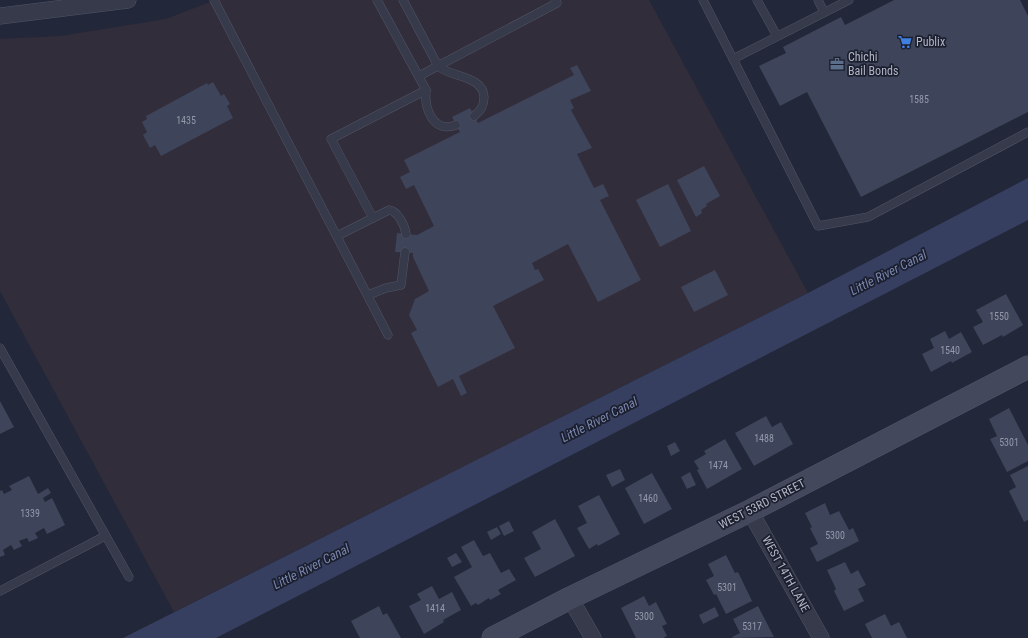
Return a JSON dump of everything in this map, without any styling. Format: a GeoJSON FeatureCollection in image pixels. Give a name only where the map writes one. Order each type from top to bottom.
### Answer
{"type":"FeatureCollection","features":[{"type":"Feature","properties":{"kind":"street"},"geometry":{"type":"LineString","coordinates":[[0,16],[51,5],[128,0]]}},
{"type":"Feature","properties":{"kind":"street","name":"WEST 53RD STREET"},"geometry":{"type":"LineString","coordinates":[[493,638],[570,598],[750,511],[1028,368]]}},
{"type":"Feature","properties":{"kind":"street","name":"WEST 14TH LANE"},"geometry":{"type":"LineString","coordinates":[[750,511],[821,638]]}},
{"type":"Feature","properties":{"kind":"street"},"geometry":{"type":"LineString","coordinates":[[570,598],[593,638]]}},
{"type":"Feature","properties":{"kind":"lane"},"geometry":{"type":"LineString","coordinates":[[214,0],[388,335]]}},
{"type":"Feature","properties":{"kind":"lane"},"geometry":{"type":"LineString","coordinates":[[377,0],[426,90],[426,107],[434,121],[448,127],[456,125]]}},
{"type":"Feature","properties":{"kind":"lane"},"geometry":{"type":"LineString","coordinates":[[403,0],[438,66],[443,71],[473,81],[481,88],[484,96],[483,105],[481,110],[474,116]]}},
{"type":"Feature","properties":{"kind":"lane"},"geometry":{"type":"LineString","coordinates":[[419,76],[557,4],[555,0]]}},
{"type":"Feature","properties":{"kind":"lane"},"geometry":{"type":"LineString","coordinates":[[703,0],[818,226],[868,217],[1028,132]]}},
{"type":"Feature","properties":{"kind":"lane"},"geometry":{"type":"LineString","coordinates":[[757,0],[777,36]]}},
{"type":"Feature","properties":{"kind":"lane"},"geometry":{"type":"LineString","coordinates":[[818,0],[824,12]]}},
{"type":"Feature","properties":{"kind":"lane"},"geometry":{"type":"LineString","coordinates":[[733,59],[848,0]]}},
{"type":"Feature","properties":{"kind":"lane"},"geometry":{"type":"LineString","coordinates":[[373,218],[331,139],[426,90]]}},
{"type":"Feature","properties":{"kind":"lane"},"geometry":{"type":"LineString","coordinates":[[337,236],[389,210],[395,212],[404,226],[406,234]]}},
{"type":"Feature","properties":{"kind":"lane"},"geometry":{"type":"LineString","coordinates":[[368,295],[386,288],[401,285],[405,252]]}},
{"type":"Feature","properties":{"kind":"lane"},"geometry":{"type":"LineString","coordinates":[[0,348],[129,577]]}},
{"type":"Feature","properties":{"kind":"lane"},"geometry":{"type":"LineString","coordinates":[[0,591],[105,536]]}},
{"type":"Feature","properties":{"kind":"shaded area"},"geometry":{"type":"Polygon","coordinates":[[[215,0],[649,0],[808,293],[174,612],[0,291],[0,39],[61,36],[166,19],[215,0]]]}},
{"type":"Feature","properties":{"kind":"water","name":"Little River Canal"},"geometry":{"type":"Polygon","coordinates":[[[1028,178],[1028,220],[216,638],[123,638],[808,293],[1028,178]]]}},
{"type":"Feature","properties":{"kind":"building"},"geometry":{"type":"Polygon","coordinates":[[[894,0],[1020,0],[1028,16],[1028,112],[861,197],[807,92],[780,106],[759,66],[786,53],[783,47],[841,17],[845,25],[894,0]]]}},
{"type":"Feature","properties":{"kind":"building"},"geometry":{"type":"Polygon","coordinates":[[[577,65],[591,91],[570,100],[574,108],[571,110],[592,148],[577,154],[594,188],[603,184],[609,196],[600,200],[641,280],[598,302],[568,244],[532,263],[535,270],[538,269],[544,280],[493,306],[515,348],[459,376],[467,393],[461,396],[453,379],[438,387],[411,333],[417,330],[409,315],[415,299],[429,291],[413,257],[413,253],[395,252],[397,233],[417,235],[434,226],[414,185],[406,189],[400,177],[410,172],[404,160],[460,132],[452,117],[470,108],[478,123],[574,75],[570,68],[577,65]]]}},
{"type":"Feature","properties":{"kind":"building"},"geometry":{"type":"Polygon","coordinates":[[[213,82],[221,96],[224,94],[230,104],[227,106],[233,118],[161,156],[155,145],[150,148],[143,135],[147,132],[142,122],[147,119],[146,116],[207,83],[208,85],[213,82]]]}},
{"type":"Feature","properties":{"kind":"building"},"geometry":{"type":"Polygon","coordinates":[[[704,166],[720,196],[706,204],[707,206],[701,210],[702,213],[696,217],[677,180],[704,166]]]}},
{"type":"Feature","properties":{"kind":"building"},"geometry":{"type":"Polygon","coordinates":[[[668,184],[691,231],[660,247],[636,200],[668,184]]]}},
{"type":"Feature","properties":{"kind":"building"},"geometry":{"type":"Polygon","coordinates":[[[715,270],[728,295],[694,312],[681,287],[715,270]]]}},
{"type":"Feature","properties":{"kind":"building"},"geometry":{"type":"Polygon","coordinates":[[[1006,294],[1023,325],[1003,337],[1002,335],[983,345],[973,327],[983,322],[976,310],[1006,294]]]}},
{"type":"Feature","properties":{"kind":"building"},"geometry":{"type":"Polygon","coordinates":[[[945,331],[949,339],[961,332],[972,352],[931,372],[922,354],[934,348],[930,339],[945,331]]]}},
{"type":"Feature","properties":{"kind":"building"},"geometry":{"type":"Polygon","coordinates":[[[0,401],[14,427],[0,434],[0,401]]]}},
{"type":"Feature","properties":{"kind":"building"},"geometry":{"type":"Polygon","coordinates":[[[1009,408],[1028,445],[1028,461],[1007,472],[990,439],[997,436],[989,419],[1009,408]]]}},
{"type":"Feature","properties":{"kind":"building"},"geometry":{"type":"Polygon","coordinates":[[[766,416],[772,427],[781,422],[793,444],[754,466],[735,433],[766,416]]]}},
{"type":"Feature","properties":{"kind":"building"},"geometry":{"type":"Polygon","coordinates":[[[725,439],[742,469],[707,489],[694,461],[706,454],[704,451],[725,439]]]}},
{"type":"Feature","properties":{"kind":"building"},"geometry":{"type":"Polygon","coordinates":[[[675,442],[680,451],[671,456],[667,446],[675,442]]]}},
{"type":"Feature","properties":{"kind":"building"},"geometry":{"type":"Polygon","coordinates":[[[1028,466],[1028,520],[1024,522],[1009,491],[1016,487],[1010,475],[1028,466]]]}},
{"type":"Feature","properties":{"kind":"building"},"geometry":{"type":"Polygon","coordinates":[[[620,469],[625,480],[612,487],[606,475],[620,469]]]}},
{"type":"Feature","properties":{"kind":"building"},"geometry":{"type":"Polygon","coordinates":[[[690,472],[696,485],[687,489],[681,477],[690,472]]]}},
{"type":"Feature","properties":{"kind":"building"},"geometry":{"type":"Polygon","coordinates":[[[652,473],[672,509],[644,524],[625,488],[652,473]]]}},
{"type":"Feature","properties":{"kind":"building"},"geometry":{"type":"Polygon","coordinates":[[[29,476],[38,494],[48,488],[51,493],[43,498],[45,502],[52,498],[65,525],[47,534],[44,528],[35,533],[38,538],[29,542],[27,538],[19,541],[22,546],[14,550],[11,545],[3,550],[5,555],[0,557],[0,491],[2,490],[4,494],[12,490],[9,486],[29,476]]]}},
{"type":"Feature","properties":{"kind":"building"},"geometry":{"type":"Polygon","coordinates":[[[599,495],[620,534],[598,546],[597,544],[589,549],[577,528],[587,523],[578,506],[599,495]]]}},
{"type":"Feature","properties":{"kind":"building"},"geometry":{"type":"Polygon","coordinates":[[[825,503],[830,515],[839,511],[849,530],[853,528],[859,541],[817,562],[810,548],[818,544],[805,513],[825,503]]]}},
{"type":"Feature","properties":{"kind":"building"},"geometry":{"type":"Polygon","coordinates":[[[555,519],[575,556],[535,577],[524,558],[541,549],[532,532],[555,519]]]}},
{"type":"Feature","properties":{"kind":"building"},"geometry":{"type":"Polygon","coordinates":[[[509,521],[514,531],[504,536],[499,526],[509,521]]]}},
{"type":"Feature","properties":{"kind":"building"},"geometry":{"type":"Polygon","coordinates":[[[497,527],[501,534],[491,540],[487,532],[497,527]]]}},
{"type":"Feature","properties":{"kind":"building"},"geometry":{"type":"Polygon","coordinates":[[[474,540],[483,556],[490,553],[501,573],[509,569],[516,580],[498,590],[501,594],[490,600],[489,598],[478,605],[476,603],[471,606],[454,577],[472,567],[461,547],[474,540]]]}},
{"type":"Feature","properties":{"kind":"building"},"geometry":{"type":"Polygon","coordinates":[[[456,553],[462,562],[452,567],[447,558],[456,553]]]}},
{"type":"Feature","properties":{"kind":"building"},"geometry":{"type":"Polygon","coordinates":[[[726,555],[735,573],[738,572],[752,601],[726,614],[716,594],[714,595],[706,580],[714,576],[708,564],[726,555]]]}},
{"type":"Feature","properties":{"kind":"building"},"geometry":{"type":"Polygon","coordinates":[[[845,562],[851,574],[858,570],[866,585],[858,589],[864,601],[844,611],[834,591],[836,589],[827,570],[845,562]]]}},
{"type":"Feature","properties":{"kind":"building"},"geometry":{"type":"Polygon","coordinates":[[[432,586],[439,599],[452,592],[461,610],[443,620],[444,622],[424,634],[409,606],[421,600],[417,594],[432,586]]]}},
{"type":"Feature","properties":{"kind":"building"},"geometry":{"type":"Polygon","coordinates":[[[644,596],[649,606],[656,602],[667,624],[662,626],[667,636],[663,638],[636,638],[621,608],[644,596]]]}},
{"type":"Feature","properties":{"kind":"building"},"geometry":{"type":"Polygon","coordinates":[[[379,606],[383,615],[387,613],[401,638],[360,638],[351,621],[379,606]]]}},
{"type":"Feature","properties":{"kind":"building"},"geometry":{"type":"Polygon","coordinates":[[[758,606],[774,637],[733,638],[732,637],[740,633],[733,619],[758,606]]]}},
{"type":"Feature","properties":{"kind":"building"},"geometry":{"type":"Polygon","coordinates":[[[715,607],[719,616],[703,624],[699,615],[715,607]]]}},
{"type":"Feature","properties":{"kind":"building"},"geometry":{"type":"Polygon","coordinates":[[[885,614],[891,626],[899,622],[907,638],[872,638],[865,624],[885,614]]]}},
{"type":"Feature","properties":{"kind":"place","name":"Publix"},"geometry":{"type":"Point","coordinates":[905,42]}},
{"type":"Feature","properties":{"kind":"place","name":"Chichi Bail Bonds"},"geometry":{"type":"Point","coordinates":[837,64]}}]}
